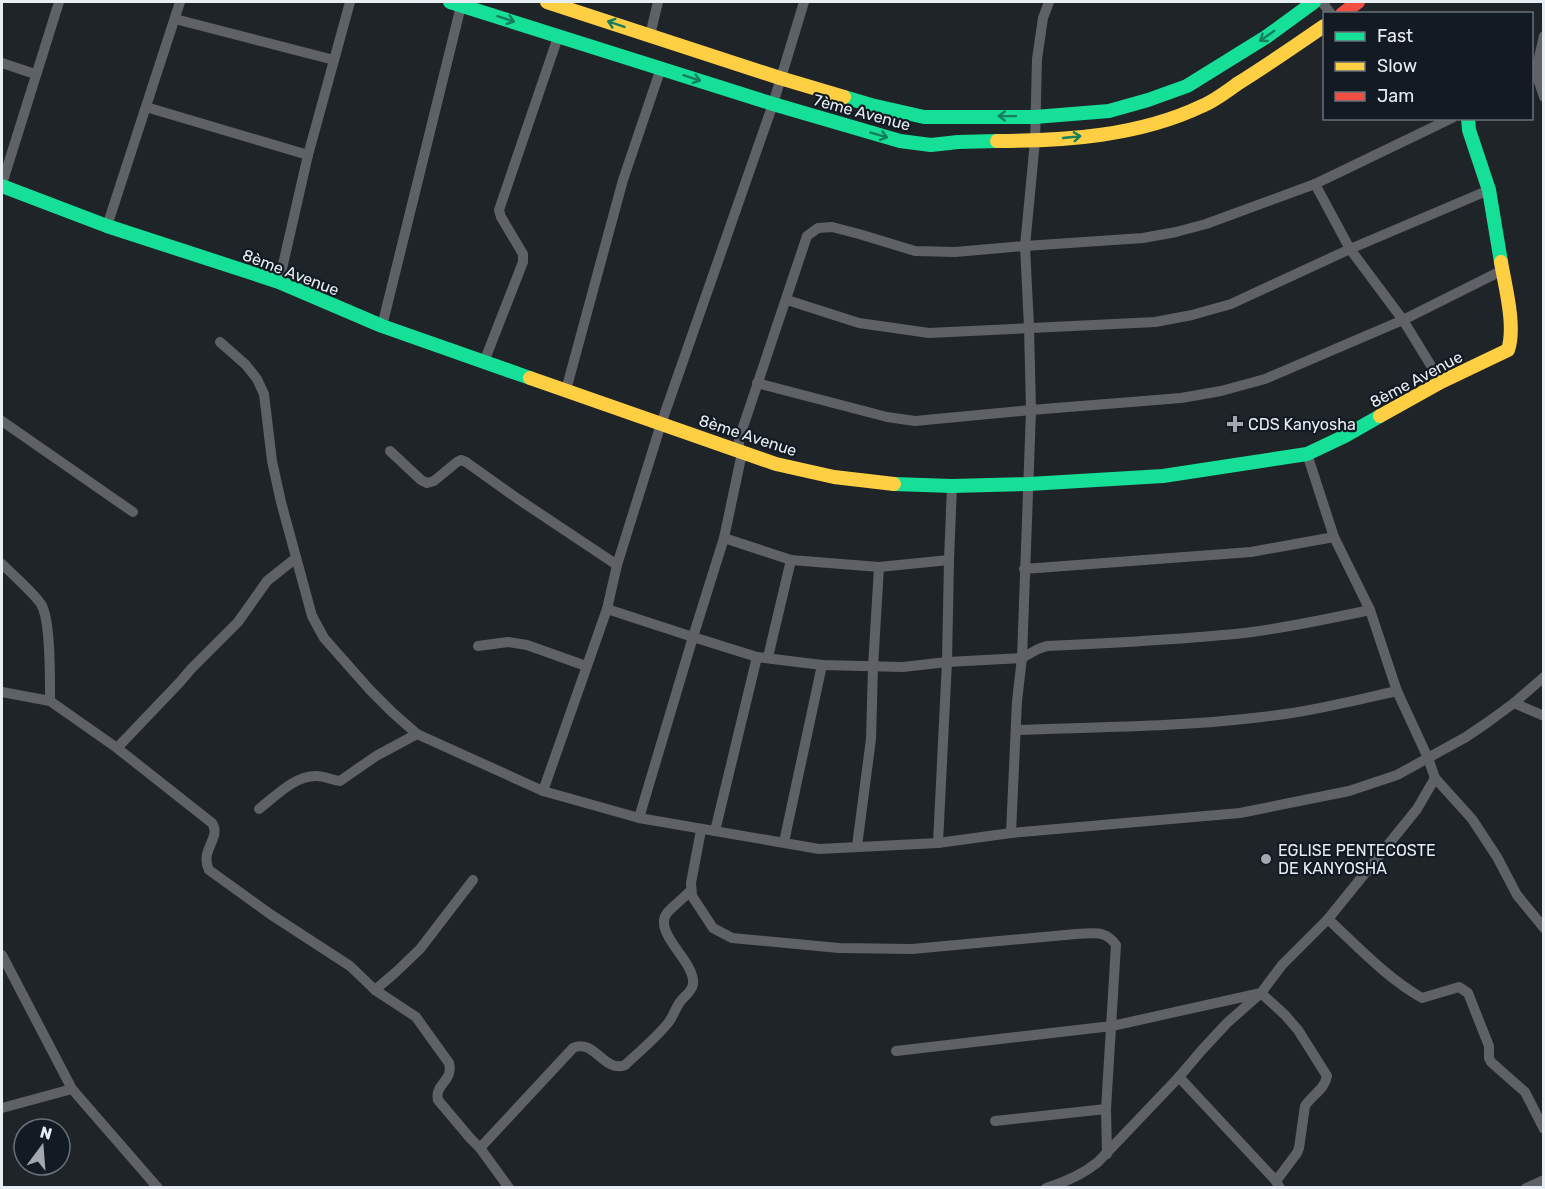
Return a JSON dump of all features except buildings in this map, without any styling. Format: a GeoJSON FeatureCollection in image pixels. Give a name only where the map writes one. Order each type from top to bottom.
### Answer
{"type":"FeatureCollection","features":[{"type":"Feature","properties":{"kind":"street"},"geometry":{"type":"LineString","coordinates":[[2,185],[59,2]]}},
{"type":"Feature","properties":{"kind":"street"},"geometry":{"type":"LineString","coordinates":[[107,226],[180,2]]}},
{"type":"Feature","properties":{"kind":"street"},"geometry":{"type":"LineString","coordinates":[[279,282],[308,155],[350,2]]}},
{"type":"Feature","properties":{"kind":"street","name":"7ème Avenue"},"geometry":{"type":"LineString","coordinates":[[547,2],[572,5],[650,35],[780,78],[871,105],[924,117],[1035,117],[1108,111],[1148,100],[1187,86],[1266,37],[1314,2]]}},
{"type":"Feature","properties":{"kind":"street"},"geometry":{"type":"LineString","coordinates":[[650,35],[658,2]]}},
{"type":"Feature","properties":{"kind":"street"},"geometry":{"type":"LineString","coordinates":[[543,791],[607,609],[617,565],[661,424],[773,104],[804,2]]}},
{"type":"Feature","properties":{"kind":"street"},"geometry":{"type":"LineString","coordinates":[[1011,833],[1017,701],[1022,658],[1031,410],[1025,246],[1035,141],[1037,60],[1043,18],[1049,2]]}},
{"type":"Feature","properties":{"kind":"street"},"geometry":{"type":"LineString","coordinates":[[1345,12],[1359,2]]}},
{"type":"Feature","properties":{"kind":"street"},"geometry":{"type":"LineString","coordinates":[[382,326],[458,3]]}},
{"type":"Feature","properties":{"kind":"street","name":"7ème Avenue"},"geometry":{"type":"LineString","coordinates":[[458,3],[773,104],[900,141],[931,145],[958,142],[1035,141],[1107,134],[1161,122],[1203,105],[1256,73],[1323,27]]}},
{"type":"Feature","properties":{"kind":"street"},"geometry":{"type":"LineString","coordinates":[[175,19],[334,60]]}},
{"type":"Feature","properties":{"kind":"street"},"geometry":{"type":"LineString","coordinates":[[484,362],[523,262],[523,254],[501,216],[501,201],[558,36]]}},
{"type":"Feature","properties":{"kind":"street"},"geometry":{"type":"LineString","coordinates":[[1544,36],[1537,76],[1544,97]]}},
{"type":"Feature","properties":{"kind":"street"},"geometry":{"type":"LineString","coordinates":[[2,63],[35,74]]}},
{"type":"Feature","properties":{"kind":"street"},"geometry":{"type":"LineString","coordinates":[[566,390],[623,180],[661,68]]}},
{"type":"Feature","properties":{"kind":"street"},"geometry":{"type":"LineString","coordinates":[[146,107],[308,155]]}},
{"type":"Feature","properties":{"kind":"street"},"geometry":{"type":"LineString","coordinates":[[639,818],[724,538],[742,453],[739,439],[807,236],[818,228],[832,227],[915,251],[955,252],[1143,238],[1206,224],[1315,184],[1448,120]]}},
{"type":"Feature","properties":{"kind":"street"},"geometry":{"type":"LineString","coordinates":[[757,383],[808,398],[915,421],[1181,398],[1221,391],[1264,379],[1403,320],[1503,270],[1489,190],[1469,130],[1468,120]]}},
{"type":"Feature","properties":{"kind":"street"},"geometry":{"type":"LineString","coordinates":[[1315,184],[1350,249],[1403,320],[1441,382]]}},
{"type":"Feature","properties":{"kind":"street","name":"8ème Avenue"},"geometry":{"type":"LineString","coordinates":[[2,185],[107,226],[279,282],[382,326],[742,453],[776,464],[834,477],[895,484],[952,486],[1029,484],[1163,476],[1307,454],[1345,436],[1441,382],[1508,350],[1510,315],[1503,270]]}},
{"type":"Feature","properties":{"kind":"street"},"geometry":{"type":"LineString","coordinates":[[787,300],[859,323],[928,333],[1155,322],[1231,304],[1350,249],[1489,190]]}},
{"type":"Feature","properties":{"kind":"street"},"geometry":{"type":"LineString","coordinates":[[220,342],[246,365],[257,379],[264,394],[272,461],[281,502],[312,616],[324,638],[370,690],[417,734],[543,791],[639,818],[819,849],[938,843],[1011,833],[1240,813],[1349,790],[1397,776],[1466,737],[1514,703],[1544,677]]}},
{"type":"Feature","properties":{"kind":"street"},"geometry":{"type":"LineString","coordinates":[[2,421],[134,512]]}},
{"type":"Feature","properties":{"kind":"street"},"geometry":{"type":"LineString","coordinates":[[390,451],[427,483],[434,481],[457,462],[461,460],[466,462],[617,565]]}},
{"type":"Feature","properties":{"kind":"street"},"geometry":{"type":"LineString","coordinates":[[1307,454],[1334,537],[1370,610],[1396,691],[1435,778],[1472,819],[1497,857],[1517,895],[1544,928]]}},
{"type":"Feature","properties":{"kind":"street"},"geometry":{"type":"LineString","coordinates":[[938,843],[947,662],[952,486]]}},
{"type":"Feature","properties":{"kind":"street"},"geometry":{"type":"LineString","coordinates":[[1024,569],[1251,552],[1334,537]]}},
{"type":"Feature","properties":{"kind":"street"},"geometry":{"type":"LineString","coordinates":[[724,538],[791,560],[879,567],[949,560]]}},
{"type":"Feature","properties":{"kind":"street"},"geometry":{"type":"LineString","coordinates":[[117,748],[238,622],[267,581],[296,558]]}},
{"type":"Feature","properties":{"kind":"street"},"geometry":{"type":"LineString","coordinates":[[715,831],[791,560]]}},
{"type":"Feature","properties":{"kind":"street"},"geometry":{"type":"LineString","coordinates":[[2,564],[40,602],[45,611],[49,646],[50,701]]}},
{"type":"Feature","properties":{"kind":"street"},"geometry":{"type":"LineString","coordinates":[[857,846],[871,739],[879,567]]}},
{"type":"Feature","properties":{"kind":"street"},"geometry":{"type":"LineString","coordinates":[[607,609],[762,657],[822,665],[873,667],[903,667],[1022,658],[1047,646],[1243,633],[1294,626],[1370,610]]}},
{"type":"Feature","properties":{"kind":"street"},"geometry":{"type":"LineString","coordinates":[[478,646],[508,642],[527,645],[586,666]]}},
{"type":"Feature","properties":{"kind":"street"},"geometry":{"type":"LineString","coordinates":[[784,842],[822,665]]}},
{"type":"Feature","properties":{"kind":"street"},"geometry":{"type":"LineString","coordinates":[[1016,730],[1175,724],[1262,717],[1333,706],[1396,691]]}},
{"type":"Feature","properties":{"kind":"street"},"geometry":{"type":"LineString","coordinates":[[2,692],[50,701],[117,748],[212,823],[215,833],[206,854],[209,870],[270,914],[350,966],[375,990],[417,1017],[449,1063],[451,1070],[439,1090],[438,1100],[480,1148],[509,1188]]}},
{"type":"Feature","properties":{"kind":"street"},"geometry":{"type":"LineString","coordinates":[[1514,703],[1544,716]]}},
{"type":"Feature","properties":{"kind":"street"},"geometry":{"type":"LineString","coordinates":[[259,809],[302,778],[321,776],[340,781],[376,756],[417,734]]}},
{"type":"Feature","properties":{"kind":"street"},"geometry":{"type":"LineString","coordinates":[[1046,1188],[1066,1182],[1087,1171],[1107,1154],[1227,1023],[1261,993],[1282,965],[1328,919],[1417,809],[1435,778]]}},
{"type":"Feature","properties":{"kind":"street"},"geometry":{"type":"LineString","coordinates":[[701,830],[691,883],[692,896],[713,928],[732,938],[839,948],[912,949],[1076,934],[1103,933],[1111,938],[1116,945],[1106,1109],[1107,1154]]}},
{"type":"Feature","properties":{"kind":"street"},"geometry":{"type":"LineString","coordinates":[[375,990],[420,949],[473,880]]}},
{"type":"Feature","properties":{"kind":"street"},"geometry":{"type":"LineString","coordinates":[[480,1148],[573,1048],[579,1045],[587,1047],[613,1067],[619,1068],[625,1065],[669,1022],[693,984],[692,976],[665,932],[663,922],[667,914],[691,890]]}},
{"type":"Feature","properties":{"kind":"street"},"geometry":{"type":"LineString","coordinates":[[1328,919],[1391,976],[1422,998],[1459,987],[1468,993],[1489,1046],[1491,1062],[1525,1092],[1544,1129]]}},
{"type":"Feature","properties":{"kind":"street"},"geometry":{"type":"LineString","coordinates":[[2,955],[72,1089],[158,1188]]}},
{"type":"Feature","properties":{"kind":"street"},"geometry":{"type":"LineString","coordinates":[[896,1051],[1112,1026],[1261,993]]}},
{"type":"Feature","properties":{"kind":"street"},"geometry":{"type":"LineString","coordinates":[[1179,1077],[1278,1184],[1297,1153],[1305,1106],[1323,1086],[1327,1076],[1298,1029],[1261,993]]}},
{"type":"Feature","properties":{"kind":"street"},"geometry":{"type":"LineString","coordinates":[[2,1108],[72,1089]]}},
{"type":"Feature","properties":{"kind":"street"},"geometry":{"type":"LineString","coordinates":[[995,1121],[1106,1109]]}},
{"type":"Feature","properties":{"kind":"street"},"geometry":{"type":"LineString","coordinates":[[1526,1188],[1544,1180]]}},
{"type":"Feature","properties":{"kind":"traffic: fast"},"geometry":{"type":"LineString","coordinates":[[450,2],[773,104],[900,141],[931,145],[997,141]]}},
{"type":"Feature","properties":{"kind":"traffic: fast"},"geometry":{"type":"LineString","coordinates":[[844,97],[924,117],[1035,117],[1109,111],[1187,86],[1266,37],[1314,2]]}},
{"type":"Feature","properties":{"kind":"traffic: fast"},"geometry":{"type":"LineString","coordinates":[[1468,120],[1469,130],[1489,190],[1501,262]]}},
{"type":"Feature","properties":{"kind":"traffic: fast"},"geometry":{"type":"LineString","coordinates":[[2,186],[107,226],[279,282],[382,326],[530,378]]}},
{"type":"Feature","properties":{"kind":"traffic: fast"},"geometry":{"type":"LineString","coordinates":[[894,484],[952,486],[1029,484],[1163,476],[1307,454],[1380,416]]}},
{"type":"Feature","properties":{"kind":"traffic: slow"},"geometry":{"type":"LineString","coordinates":[[547,2],[844,97]]}},
{"type":"Feature","properties":{"kind":"traffic: slow"},"geometry":{"type":"LineString","coordinates":[[997,141],[1049,140],[1101,135],[1178,116],[1215,99],[1323,27]]}},
{"type":"Feature","properties":{"kind":"traffic: slow"},"geometry":{"type":"LineString","coordinates":[[1380,416],[1441,382],[1508,350],[1511,330],[1501,262]]}},
{"type":"Feature","properties":{"kind":"traffic: slow"},"geometry":{"type":"LineString","coordinates":[[530,378],[776,464],[834,477],[894,484]]}},
{"type":"Feature","properties":{"kind":"traffic: jam"},"geometry":{"type":"LineString","coordinates":[[1345,12],[1358,2]]}},
{"type":"Feature","properties":{"kind":"place","name":"CDS Kanyosha"},"geometry":{"type":"Point","coordinates":[1235,424]}},
{"type":"Feature","properties":{"kind":"place","name":"EGLISE PENTECOSTE DE KANYOSHA"},"geometry":{"type":"Point","coordinates":[1266,859]}}]}
